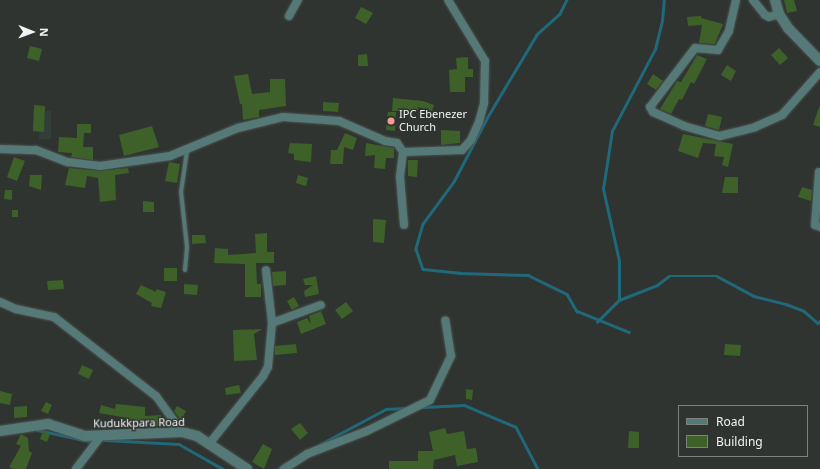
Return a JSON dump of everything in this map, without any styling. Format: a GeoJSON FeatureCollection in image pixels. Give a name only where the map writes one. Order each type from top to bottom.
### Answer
{"type":"FeatureCollection","features":[{"type":"Feature","properties":{"kind":"street"},"geometry":{"type":"LineString","coordinates":[[288,16],[298,0]]}},
{"type":"Feature","properties":{"kind":"street"},"geometry":{"type":"LineString","coordinates":[[404,152],[462,150],[471,140],[479,122],[484,103],[484,61],[448,0]]}},
{"type":"Feature","properties":{"kind":"street"},"geometry":{"type":"LineString","coordinates":[[736,0],[729,31],[718,50],[695,48],[650,107],[652,112],[684,126],[720,136],[755,127],[782,115],[820,72]]}},
{"type":"Feature","properties":{"kind":"street"},"geometry":{"type":"LineString","coordinates":[[753,0],[765,15],[769,17],[779,14]]}},
{"type":"Feature","properties":{"kind":"street"},"geometry":{"type":"LineString","coordinates":[[775,0],[779,14],[788,28],[820,61]]}},
{"type":"Feature","properties":{"kind":"street"},"geometry":{"type":"LineString","coordinates":[[0,149],[36,150],[68,162],[100,166],[170,156],[187,151],[238,128],[283,117],[339,121],[385,141],[397,143],[404,152],[400,177],[404,225]]}},
{"type":"Feature","properties":{"kind":"street"},"geometry":{"type":"LineString","coordinates":[[819,172],[815,225],[820,227]]}},
{"type":"Feature","properties":{"kind":"street"},"geometry":{"type":"LineString","coordinates":[[209,444],[263,376],[268,367],[272,323],[266,270]]}},
{"type":"Feature","properties":{"kind":"street"},"geometry":{"type":"LineString","coordinates":[[0,302],[16,309],[54,317],[156,396],[182,432]]}},
{"type":"Feature","properties":{"kind":"street"},"geometry":{"type":"LineString","coordinates":[[272,323],[321,305]]}},
{"type":"Feature","properties":{"kind":"street"},"geometry":{"type":"LineString","coordinates":[[284,469],[307,454],[367,431],[430,400],[452,356],[444,320]]}},
{"type":"Feature","properties":{"kind":"street","name":"Kudukkpara Road"},"geometry":{"type":"LineString","coordinates":[[0,431],[48,424],[85,436],[100,437],[182,432],[197,436],[246,469]]}},
{"type":"Feature","properties":{"kind":"street"},"geometry":{"type":"LineString","coordinates":[[76,469],[100,437]]}},
{"type":"Feature","properties":{"kind":"lane"},"geometry":{"type":"LineString","coordinates":[[185,270],[187,247],[181,192],[187,151]]}},
{"type":"Feature","properties":{"kind":"shaded area"},"geometry":{"type":"Polygon","coordinates":[[[40,111],[51,111],[51,139],[39,140],[40,111]]]}},
{"type":"Feature","properties":{"kind":"building"},"geometry":{"type":"Polygon","coordinates":[[[784,0],[794,0],[797,11],[787,13],[784,0]]]}},
{"type":"Feature","properties":{"kind":"building"},"geometry":{"type":"Polygon","coordinates":[[[361,7],[373,13],[366,24],[355,18],[361,7]]]}},
{"type":"Feature","properties":{"kind":"building"},"geometry":{"type":"Polygon","coordinates":[[[701,16],[701,18],[723,24],[715,44],[699,43],[702,25],[688,26],[687,17],[701,16]]]}},
{"type":"Feature","properties":{"kind":"building"},"geometry":{"type":"Polygon","coordinates":[[[30,46],[42,49],[39,61],[27,58],[30,46]]]}},
{"type":"Feature","properties":{"kind":"building"},"geometry":{"type":"Polygon","coordinates":[[[779,48],[788,58],[780,65],[771,55],[779,48]]]}},
{"type":"Feature","properties":{"kind":"building"},"geometry":{"type":"Polygon","coordinates":[[[367,54],[368,66],[358,66],[358,55],[367,54]]]}},
{"type":"Feature","properties":{"kind":"building"},"geometry":{"type":"Polygon","coordinates":[[[697,55],[707,59],[694,84],[691,82],[682,100],[679,99],[671,114],[660,109],[677,81],[681,82],[697,55]]]}},
{"type":"Feature","properties":{"kind":"building"},"geometry":{"type":"Polygon","coordinates":[[[468,57],[468,69],[473,69],[473,77],[465,77],[465,92],[450,92],[449,70],[457,69],[456,58],[468,57]]]}},
{"type":"Feature","properties":{"kind":"building"},"geometry":{"type":"Polygon","coordinates":[[[727,65],[736,71],[731,81],[721,75],[727,65]]]}},
{"type":"Feature","properties":{"kind":"building"},"geometry":{"type":"Polygon","coordinates":[[[248,74],[252,94],[270,92],[270,79],[285,79],[286,106],[259,110],[259,117],[243,120],[242,104],[240,104],[234,76],[248,74]]]}},
{"type":"Feature","properties":{"kind":"building"},"geometry":{"type":"Polygon","coordinates":[[[653,74],[663,81],[656,90],[647,84],[653,74]]]}},
{"type":"Feature","properties":{"kind":"building"},"geometry":{"type":"Polygon","coordinates":[[[393,98],[423,101],[434,105],[432,111],[418,107],[418,111],[392,111],[393,98]]]}},
{"type":"Feature","properties":{"kind":"building"},"geometry":{"type":"Polygon","coordinates":[[[323,102],[339,103],[338,112],[323,111],[323,102]]]}},
{"type":"Feature","properties":{"kind":"building"},"geometry":{"type":"Polygon","coordinates":[[[34,105],[45,106],[44,132],[33,131],[34,105]]]}},
{"type":"Feature","properties":{"kind":"building"},"geometry":{"type":"Polygon","coordinates":[[[820,107],[820,127],[813,125],[820,107]]]}},
{"type":"Feature","properties":{"kind":"building","name":"IPC Ebenezer Church"},"geometry":{"type":"Polygon","coordinates":[[[388,112],[396,112],[395,131],[386,130],[388,112]]]}},
{"type":"Feature","properties":{"kind":"building"},"geometry":{"type":"Polygon","coordinates":[[[708,114],[722,117],[719,130],[705,126],[708,114]]]}},
{"type":"Feature","properties":{"kind":"building"},"geometry":{"type":"Polygon","coordinates":[[[77,124],[91,124],[91,133],[84,133],[83,147],[93,147],[93,160],[71,157],[72,153],[58,152],[59,137],[77,138],[77,124]]]}},
{"type":"Feature","properties":{"kind":"building"},"geometry":{"type":"Polygon","coordinates":[[[152,126],[159,147],[124,156],[119,135],[152,126]]]}},
{"type":"Feature","properties":{"kind":"building"},"geometry":{"type":"Polygon","coordinates":[[[441,130],[460,131],[460,143],[441,145],[441,130]]]}},
{"type":"Feature","properties":{"kind":"building"},"geometry":{"type":"Polygon","coordinates":[[[345,133],[357,138],[353,150],[344,147],[343,164],[330,164],[331,150],[337,150],[345,133]]]}},
{"type":"Feature","properties":{"kind":"building"},"geometry":{"type":"Polygon","coordinates":[[[683,134],[733,144],[728,167],[722,165],[724,157],[714,156],[716,144],[703,143],[698,158],[678,151],[683,134]]]}},
{"type":"Feature","properties":{"kind":"building"},"geometry":{"type":"Polygon","coordinates":[[[290,143],[312,144],[311,162],[294,160],[294,154],[288,153],[290,143]]]}},
{"type":"Feature","properties":{"kind":"building"},"geometry":{"type":"Polygon","coordinates":[[[366,143],[394,148],[394,158],[386,158],[385,169],[374,168],[375,155],[365,156],[366,143]]]}},
{"type":"Feature","properties":{"kind":"building"},"geometry":{"type":"Polygon","coordinates":[[[14,157],[25,161],[17,181],[7,177],[14,157]]]}},
{"type":"Feature","properties":{"kind":"building"},"geometry":{"type":"Polygon","coordinates":[[[408,160],[418,160],[417,177],[408,176],[408,160]]]}},
{"type":"Feature","properties":{"kind":"building"},"geometry":{"type":"Polygon","coordinates":[[[169,162],[180,164],[177,183],[165,181],[169,162]]]}},
{"type":"Feature","properties":{"kind":"building"},"geometry":{"type":"Polygon","coordinates":[[[69,168],[100,171],[128,168],[129,173],[115,175],[116,200],[100,202],[98,178],[87,176],[85,188],[65,185],[69,168]]]}},
{"type":"Feature","properties":{"kind":"building"},"geometry":{"type":"Polygon","coordinates":[[[30,175],[42,175],[41,190],[29,186],[30,175]]]}},
{"type":"Feature","properties":{"kind":"building"},"geometry":{"type":"Polygon","coordinates":[[[298,175],[308,178],[306,186],[296,183],[298,175]]]}},
{"type":"Feature","properties":{"kind":"building"},"geometry":{"type":"Polygon","coordinates":[[[725,177],[738,177],[738,193],[722,193],[725,177]]]}},
{"type":"Feature","properties":{"kind":"building"},"geometry":{"type":"Polygon","coordinates":[[[802,187],[812,190],[811,201],[798,197],[802,187]]]}},
{"type":"Feature","properties":{"kind":"building"},"geometry":{"type":"Polygon","coordinates":[[[5,190],[12,190],[12,200],[4,199],[5,190]]]}},
{"type":"Feature","properties":{"kind":"building"},"geometry":{"type":"Polygon","coordinates":[[[143,201],[154,202],[154,212],[143,212],[143,201]]]}},
{"type":"Feature","properties":{"kind":"building"},"geometry":{"type":"Polygon","coordinates":[[[12,210],[18,210],[18,217],[12,217],[12,210]]]}},
{"type":"Feature","properties":{"kind":"building"},"geometry":{"type":"Polygon","coordinates":[[[373,219],[386,220],[384,243],[373,242],[373,219]]]}},
{"type":"Feature","properties":{"kind":"building"},"geometry":{"type":"Polygon","coordinates":[[[267,233],[267,252],[274,252],[274,263],[256,263],[257,284],[261,284],[261,297],[245,297],[245,264],[214,263],[215,248],[228,249],[228,255],[256,253],[255,234],[267,233]]]}},
{"type":"Feature","properties":{"kind":"building"},"geometry":{"type":"Polygon","coordinates":[[[192,235],[205,235],[206,243],[192,244],[192,235]]]}},
{"type":"Feature","properties":{"kind":"building"},"geometry":{"type":"Polygon","coordinates":[[[164,268],[177,268],[177,281],[164,281],[164,268]]]}},
{"type":"Feature","properties":{"kind":"building"},"geometry":{"type":"Polygon","coordinates":[[[286,271],[286,285],[273,286],[272,272],[286,271]]]}},
{"type":"Feature","properties":{"kind":"building"},"geometry":{"type":"Polygon","coordinates":[[[316,276],[319,294],[305,297],[304,291],[313,285],[305,285],[303,279],[316,276]]]}},
{"type":"Feature","properties":{"kind":"building"},"geometry":{"type":"Polygon","coordinates":[[[63,280],[64,289],[48,290],[47,281],[63,280]]]}},
{"type":"Feature","properties":{"kind":"building"},"geometry":{"type":"Polygon","coordinates":[[[184,284],[198,285],[197,295],[184,294],[184,284]]]}},
{"type":"Feature","properties":{"kind":"building"},"geometry":{"type":"Polygon","coordinates":[[[141,285],[156,292],[156,289],[166,292],[161,308],[151,306],[152,303],[136,294],[141,285]]]}},
{"type":"Feature","properties":{"kind":"building"},"geometry":{"type":"Polygon","coordinates":[[[294,297],[299,306],[292,310],[287,301],[294,297]]]}},
{"type":"Feature","properties":{"kind":"building"},"geometry":{"type":"Polygon","coordinates":[[[346,302],[353,311],[342,319],[335,310],[346,302]]]}},
{"type":"Feature","properties":{"kind":"building"},"geometry":{"type":"Polygon","coordinates":[[[321,311],[326,324],[301,334],[297,322],[307,318],[311,324],[309,316],[321,311]]]}},
{"type":"Feature","properties":{"kind":"building"},"geometry":{"type":"Polygon","coordinates":[[[262,329],[254,334],[257,360],[234,361],[233,330],[262,329]]]}},
{"type":"Feature","properties":{"kind":"building"},"geometry":{"type":"Polygon","coordinates":[[[296,344],[297,353],[275,355],[275,346],[296,344]]]}},
{"type":"Feature","properties":{"kind":"building"},"geometry":{"type":"Polygon","coordinates":[[[725,344],[741,345],[740,356],[724,355],[725,344]]]}},
{"type":"Feature","properties":{"kind":"building"},"geometry":{"type":"Polygon","coordinates":[[[82,365],[93,370],[89,379],[78,374],[82,365]]]}},
{"type":"Feature","properties":{"kind":"building"},"geometry":{"type":"Polygon","coordinates":[[[239,385],[241,393],[226,395],[225,388],[239,385]]]}},
{"type":"Feature","properties":{"kind":"building"},"geometry":{"type":"Polygon","coordinates":[[[466,389],[473,390],[472,400],[466,399],[466,389]]]}},
{"type":"Feature","properties":{"kind":"building"},"geometry":{"type":"Polygon","coordinates":[[[0,391],[12,394],[10,405],[0,403],[0,391]]]}},
{"type":"Feature","properties":{"kind":"building"},"geometry":{"type":"Polygon","coordinates":[[[46,402],[52,405],[48,414],[41,411],[46,402]]]}},
{"type":"Feature","properties":{"kind":"building"},"geometry":{"type":"Polygon","coordinates":[[[116,404],[145,407],[145,416],[161,415],[161,426],[133,425],[127,423],[127,418],[99,413],[101,405],[115,409],[116,404]]]}},
{"type":"Feature","properties":{"kind":"building"},"geometry":{"type":"Polygon","coordinates":[[[27,406],[27,417],[14,418],[14,407],[27,406]]]}},
{"type":"Feature","properties":{"kind":"building"},"geometry":{"type":"Polygon","coordinates":[[[177,406],[186,411],[181,420],[174,411],[177,406]]]}},
{"type":"Feature","properties":{"kind":"building"},"geometry":{"type":"Polygon","coordinates":[[[300,423],[308,433],[300,440],[291,429],[300,423]]]}},
{"type":"Feature","properties":{"kind":"building"},"geometry":{"type":"Polygon","coordinates":[[[445,428],[447,434],[464,431],[467,449],[476,448],[478,462],[457,466],[455,455],[434,460],[433,469],[389,469],[389,461],[418,461],[418,451],[433,451],[429,432],[445,428]]]}},
{"type":"Feature","properties":{"kind":"building"},"geometry":{"type":"Polygon","coordinates":[[[43,431],[50,434],[47,442],[40,439],[43,431]]]}},
{"type":"Feature","properties":{"kind":"building"},"geometry":{"type":"Polygon","coordinates":[[[629,431],[639,432],[639,448],[628,448],[629,431]]]}},
{"type":"Feature","properties":{"kind":"building"},"geometry":{"type":"Polygon","coordinates":[[[21,434],[28,438],[29,451],[32,453],[26,469],[13,469],[9,467],[21,446],[16,444],[21,434]]]}},
{"type":"Feature","properties":{"kind":"building"},"geometry":{"type":"Polygon","coordinates":[[[263,444],[272,449],[264,469],[252,462],[263,444]]]}},
{"type":"Feature","properties":{"kind":"waterway"},"geometry":{"type":"LineString","coordinates":[[567,0],[560,14],[537,35],[488,117],[454,182],[423,224],[416,249],[423,269],[459,273],[528,275],[567,294],[577,311],[629,332]]}},
{"type":"Feature","properties":{"kind":"waterway"},"geometry":{"type":"LineString","coordinates":[[597,322],[619,300],[619,261],[603,189],[612,131],[655,49],[662,21],[664,0]]}},
{"type":"Feature","properties":{"kind":"waterway"},"geometry":{"type":"LineString","coordinates":[[619,300],[657,285],[669,276],[717,276],[754,296],[786,304],[804,311],[818,323],[820,321]]}},
{"type":"Feature","properties":{"kind":"waterway"},"geometry":{"type":"LineString","coordinates":[[423,407],[464,405],[516,427],[538,469]]}},
{"type":"Feature","properties":{"kind":"waterway"},"geometry":{"type":"LineString","coordinates":[[311,449],[386,409],[408,408]]}},
{"type":"Feature","properties":{"kind":"waterway"},"geometry":{"type":"LineString","coordinates":[[37,430],[89,441]]}},
{"type":"Feature","properties":{"kind":"waterway"},"geometry":{"type":"LineString","coordinates":[[104,440],[179,444],[223,469]]}},
{"type":"Feature","properties":{"kind":"waterway"},"geometry":{"type":"LineString","coordinates":[[278,469],[286,463]]}},
{"type":"Feature","properties":{"kind":"place","name":"IPC Ebenezer Church"},"geometry":{"type":"Point","coordinates":[391,121]}}]}
